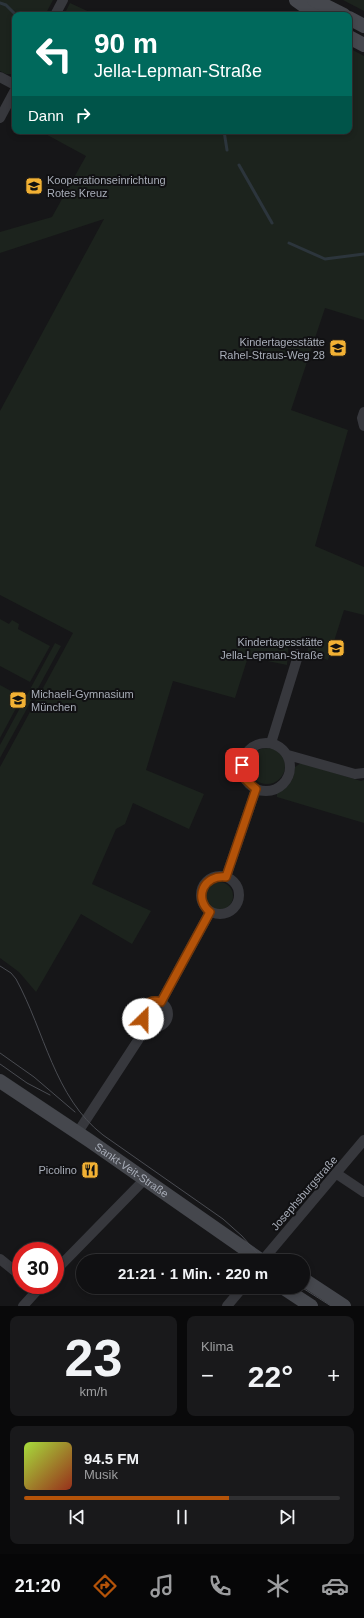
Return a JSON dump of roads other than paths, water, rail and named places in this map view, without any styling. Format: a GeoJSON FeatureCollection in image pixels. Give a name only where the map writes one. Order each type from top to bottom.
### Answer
{"type":"FeatureCollection","features":[{"type":"Feature","properties":{"kind":"street"},"geometry":{"type":"LineString","coordinates":[[57,12],[63,0]]}},
{"type":"Feature","properties":{"kind":"street"},"geometry":{"type":"LineString","coordinates":[[296,0],[313,12]]}},
{"type":"Feature","properties":{"kind":"street"},"geometry":{"type":"LineString","coordinates":[[314,0],[338,12]]}},
{"type":"Feature","properties":{"kind":"street"},"geometry":{"type":"LineString","coordinates":[[352,20],[364,26]]}},
{"type":"Feature","properties":{"kind":"street"},"geometry":{"type":"LineString","coordinates":[[352,39],[364,45]]}},
{"type":"Feature","properties":{"kind":"street"},"geometry":{"type":"LineString","coordinates":[[0,78],[12,84]]}},
{"type":"Feature","properties":{"kind":"street"},"geometry":{"type":"LineString","coordinates":[[0,118],[12,96]]}},
{"type":"Feature","properties":{"kind":"street"},"geometry":{"type":"LineString","coordinates":[[364,412],[362,418],[364,426]]}},
{"type":"Feature","properties":{"kind":"street"},"geometry":{"type":"LineString","coordinates":[[272,743],[297,659],[297,654]]}},
{"type":"Feature","properties":{"kind":"street"},"geometry":{"type":"LineString","coordinates":[[272,743],[283,749],[288,755],[290,772],[287,780],[282,786],[274,790],[266,791],[256,789],[245,779],[242,771],[244,758],[247,752],[257,744],[272,743]]}},
{"type":"Feature","properties":{"kind":"street"},"geometry":{"type":"LineString","coordinates":[[288,755],[355,774],[364,773]]}},
{"type":"Feature","properties":{"kind":"street"},"geometry":{"type":"LineString","coordinates":[[226,877],[256,789]]}},
{"type":"Feature","properties":{"kind":"street"},"geometry":{"type":"LineString","coordinates":[[220,876],[226,877],[231,880],[238,891],[237,903],[229,912],[216,914],[210,912],[202,903],[202,890],[208,880],[220,876]]}},
{"type":"Feature","properties":{"kind":"street"},"geometry":{"type":"LineString","coordinates":[[161,1002],[210,912]]}},
{"type":"Feature","properties":{"kind":"street"},"geometry":{"type":"LineString","coordinates":[[154,1001],[161,1002],[165,1005],[169,1012],[167,1020],[161,1027],[157,1028],[148,1026],[143,1019],[144,1007],[154,1001]]}},
{"type":"Feature","properties":{"kind":"street"},"geometry":{"type":"LineString","coordinates":[[78,1132],[148,1026]]}},
{"type":"Feature","properties":{"kind":"street","name":"Sankt-Veit-Straße"},"geometry":{"type":"LineString","coordinates":[[0,1081],[78,1132],[252,1254]]}},
{"type":"Feature","properties":{"kind":"street","name":"Josephsburgstraße"},"geometry":{"type":"LineString","coordinates":[[268,1254],[364,1140]]}},
{"type":"Feature","properties":{"kind":"street"},"geometry":{"type":"LineString","coordinates":[[336,1174],[364,1192]]}},
{"type":"Feature","properties":{"kind":"street"},"geometry":{"type":"LineString","coordinates":[[64,1262],[146,1179]]}},
{"type":"Feature","properties":{"kind":"street"},"geometry":{"type":"LineString","coordinates":[[0,1259],[12,1269]]}},
{"type":"Feature","properties":{"kind":"street"},"geometry":{"type":"LineString","coordinates":[[310,1284],[344,1306]]}},
{"type":"Feature","properties":{"kind":"street"},"geometry":{"type":"LineString","coordinates":[[23,1306],[31,1294]]}},
{"type":"Feature","properties":{"kind":"street"},"geometry":{"type":"LineString","coordinates":[[233,1304],[239,1294]]}},
{"type":"Feature","properties":{"kind":"street"},"geometry":{"type":"LineString","coordinates":[[293,1294],[311,1306]]}},
{"type":"Feature","properties":{"kind":"waterway"},"geometry":{"type":"LineString","coordinates":[[0,3],[6,5],[13,12]]}},
{"type":"Feature","properties":{"kind":"waterway"},"geometry":{"type":"LineString","coordinates":[[224,134],[227,150]]}},
{"type":"Feature","properties":{"kind":"waterway"},"geometry":{"type":"LineString","coordinates":[[239,165],[272,223]]}},
{"type":"Feature","properties":{"kind":"waterway"},"geometry":{"type":"LineString","coordinates":[[289,243],[325,259],[364,254]]}},
{"type":"Feature","properties":{"kind":"tram line"},"geometry":{"type":"LineString","coordinates":[[0,966],[11,973],[16,979],[26,999],[52,1063],[73,1102],[86,1120],[103,1135],[223,1219],[242,1236],[258,1254]]}},
{"type":"Feature","properties":{"kind":"tram line"},"geometry":{"type":"LineString","coordinates":[[0,1053],[34,1077],[75,1112]]}},
{"type":"Feature","properties":{"kind":"tram line"},"geometry":{"type":"LineString","coordinates":[[0,1064],[27,1083],[50,1095]]}},
{"type":"Feature","properties":{"kind":"tram line"},"geometry":{"type":"LineString","coordinates":[[310,1293],[331,1306]]}},
{"type":"Feature","properties":{"kind":"place","name":"Kooperationseinrichtung Rotes Kreuz"},"geometry":{"type":"Point","coordinates":[34,186]}},
{"type":"Feature","properties":{"kind":"place","name":"Kindertagesstätte Rahel-Straus-Weg 28"},"geometry":{"type":"Point","coordinates":[338,348]}},
{"type":"Feature","properties":{"kind":"place","name":"Kindertagesstätte Jella-Lepman-Straße"},"geometry":{"type":"Point","coordinates":[336,648]}},
{"type":"Feature","properties":{"kind":"place","name":"Michaeli-Gymnasium München"},"geometry":{"type":"Point","coordinates":[18,700]}},
{"type":"Feature","properties":{"kind":"place","name":"Picolino"},"geometry":{"type":"Point","coordinates":[90,1170]}}]}
